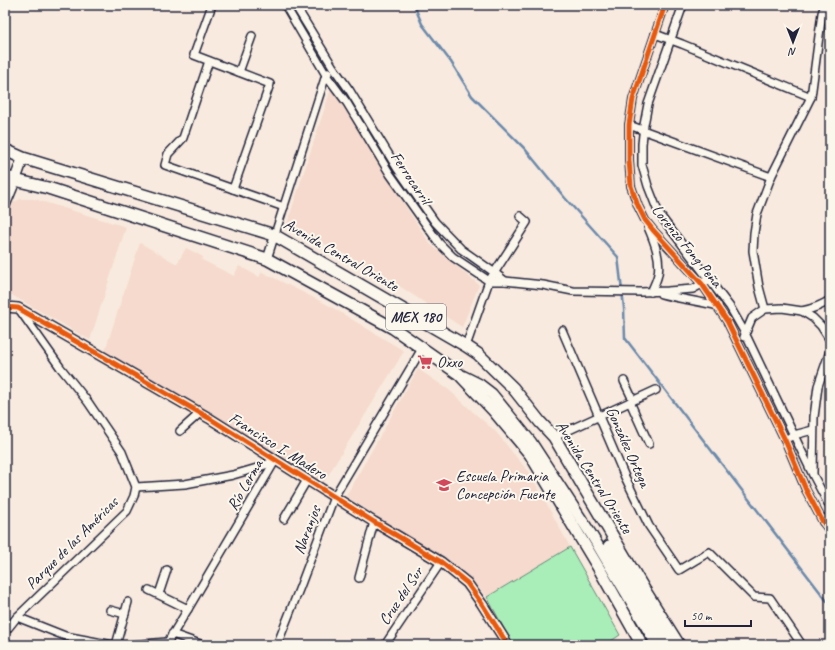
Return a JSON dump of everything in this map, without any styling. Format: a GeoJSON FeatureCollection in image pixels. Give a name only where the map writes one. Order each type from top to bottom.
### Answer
{"type":"FeatureCollection","features":[{"type":"Feature","properties":{"kind":"main road","name":"MEX 180"},"geometry":{"type":"LineString","coordinates":[[5,150],[23,158]]}},
{"type":"Feature","properties":{"kind":"main road"},"geometry":{"type":"LineString","coordinates":[[5,204],[10,178],[23,158]]}},
{"type":"Feature","properties":{"kind":"main road","name":"Avenida Central Oriente"},"geometry":{"type":"LineString","coordinates":[[23,158],[274,235],[478,354],[513,388],[554,437],[644,591],[679,645]]}},
{"type":"Feature","properties":{"kind":"main road","name":"MEX 180"},"geometry":{"type":"LineString","coordinates":[[10,178],[48,188],[267,259],[393,328],[459,374],[494,411],[530,454],[601,572],[642,645]]}},
{"type":"Feature","properties":{"kind":"main road"},"geometry":{"type":"LineString","coordinates":[[459,374],[479,384],[492,394],[531,442],[595,532],[667,645]]}},
{"type":"Feature","properties":{"kind":"main road"},"geometry":{"type":"LineString","coordinates":[[540,422],[595,532],[657,645]]}},
{"type":"Feature","properties":{"kind":"street"},"geometry":{"type":"LineString","coordinates":[[212,5],[194,55],[270,84],[233,189]]}},
{"type":"Feature","properties":{"kind":"street","name":"Ferrocarril"},"geometry":{"type":"LineString","coordinates":[[284,5],[326,75],[347,103],[390,174],[440,243],[452,257],[490,281]]}},
{"type":"Feature","properties":{"kind":"street","name":"Ferrocarril"},"geometry":{"type":"LineString","coordinates":[[294,5],[397,168],[435,222],[461,249],[505,281]]}},
{"type":"Feature","properties":{"kind":"street","name":"Lorenzo Fong Peña"},"geometry":{"type":"LineString","coordinates":[[665,5],[633,100],[629,125],[631,186],[638,206],[653,230],[730,307],[745,333],[813,475],[830,507]]}},
{"type":"Feature","properties":{"kind":"street","name":"Lorenzo Fong Peña"},"geometry":{"type":"LineString","coordinates":[[683,5],[648,104],[642,144],[642,165],[648,186],[659,214],[705,282],[727,321],[785,440],[806,490],[823,522],[830,531]]}},
{"type":"Feature","properties":{"kind":"street"},"geometry":{"type":"LineString","coordinates":[[765,309],[759,288],[753,250],[754,233],[758,214],[771,177],[811,97],[822,13],[825,5]]}},
{"type":"Feature","properties":{"kind":"street"},"geometry":{"type":"LineString","coordinates":[[655,34],[811,97]]}},
{"type":"Feature","properties":{"kind":"street"},"geometry":{"type":"LineString","coordinates":[[239,72],[252,36]]}},
{"type":"Feature","properties":{"kind":"street"},"geometry":{"type":"LineString","coordinates":[[209,61],[183,138],[168,154],[165,165],[284,207]]}},
{"type":"Feature","properties":{"kind":"street"},"geometry":{"type":"LineString","coordinates":[[267,259],[326,75],[333,67]]}},
{"type":"Feature","properties":{"kind":"street"},"geometry":{"type":"LineString","coordinates":[[629,125],[771,177]]}},
{"type":"Feature","properties":{"kind":"street"},"geometry":{"type":"LineString","coordinates":[[466,346],[490,281],[526,222],[520,216]]}},
{"type":"Feature","properties":{"kind":"street"},"geometry":{"type":"LineString","coordinates":[[646,220],[657,251],[658,264],[658,274],[651,292]]}},
{"type":"Feature","properties":{"kind":"street"},"geometry":{"type":"LineString","coordinates":[[490,281],[543,285],[573,291],[641,292],[693,288],[705,282]]}},
{"type":"Feature","properties":{"kind":"street"},"geometry":{"type":"LineString","coordinates":[[651,292],[718,306]]}},
{"type":"Feature","properties":{"kind":"street"},"geometry":{"type":"LineString","coordinates":[[741,350],[745,333],[752,318],[765,309],[782,308],[802,311],[814,308],[830,300]]}},
{"type":"Feature","properties":{"kind":"street","name":"Francisco I. Madero"},"geometry":{"type":"LineString","coordinates":[[5,307],[18,308],[209,418],[275,461],[441,562],[467,583],[508,645]]}},
{"type":"Feature","properties":{"kind":"street","name":"Parque de las Américas"},"geometry":{"type":"LineString","coordinates":[[6,628],[127,511],[134,496],[136,487],[122,452],[88,402],[60,367],[18,308]]}},
{"type":"Feature","properties":{"kind":"street"},"geometry":{"type":"LineString","coordinates":[[802,311],[813,318],[821,326],[830,340]]}},
{"type":"Feature","properties":{"kind":"street","name":"González Ortega"},"geometry":{"type":"LineString","coordinates":[[562,330],[625,477],[650,526],[679,570],[709,552],[754,597],[770,598],[802,645]]}},
{"type":"Feature","properties":{"kind":"street","name":"Naranjos"},"geometry":{"type":"LineString","coordinates":[[277,645],[334,497],[422,347]]}},
{"type":"Feature","properties":{"kind":"street"},"geometry":{"type":"LineString","coordinates":[[813,475],[813,430],[818,386],[830,352]]}},
{"type":"Feature","properties":{"kind":"street"},"geometry":{"type":"LineString","coordinates":[[624,381],[650,444]]}},
{"type":"Feature","properties":{"kind":"street"},"geometry":{"type":"LineString","coordinates":[[554,437],[656,390]]}},
{"type":"Feature","properties":{"kind":"street"},"geometry":{"type":"LineString","coordinates":[[180,431],[200,413]]}},
{"type":"Feature","properties":{"kind":"street"},"geometry":{"type":"LineString","coordinates":[[785,440],[794,435],[813,430]]}},
{"type":"Feature","properties":{"kind":"street","name":"Río Lerma"},"geometry":{"type":"LineString","coordinates":[[136,487],[185,484],[233,475],[275,461]]}},
{"type":"Feature","properties":{"kind":"street","name":"Río Lerma"},"geometry":{"type":"LineString","coordinates":[[166,644],[275,461]]}},
{"type":"Feature","properties":{"kind":"street"},"geometry":{"type":"LineString","coordinates":[[284,519],[307,480]]}},
{"type":"Feature","properties":{"kind":"street"},"geometry":{"type":"LineString","coordinates":[[823,522],[830,515]]}},
{"type":"Feature","properties":{"kind":"street"},"geometry":{"type":"LineString","coordinates":[[359,578],[374,522]]}},
{"type":"Feature","properties":{"kind":"street","name":"Cruz del Sur"},"geometry":{"type":"LineString","coordinates":[[385,645],[441,562]]}},
{"type":"Feature","properties":{"kind":"street"},"geometry":{"type":"LineString","coordinates":[[159,594],[168,570]]}},
{"type":"Feature","properties":{"kind":"street"},"geometry":{"type":"LineString","coordinates":[[149,590],[188,608]]}},
{"type":"Feature","properties":{"kind":"street"},"geometry":{"type":"LineString","coordinates":[[116,645],[126,614],[128,602]]}},
{"type":"Feature","properties":{"kind":"street"},"geometry":{"type":"LineString","coordinates":[[110,610],[126,614]]}},
{"type":"Feature","properties":{"kind":"street"},"geometry":{"type":"LineString","coordinates":[[17,617],[65,636],[113,645]]}},
{"type":"Feature","properties":{"kind":"street"},"geometry":{"type":"LineString","coordinates":[[172,634],[203,645]]}},
{"type":"Feature","properties":{"kind":"street"},"geometry":{"type":"LineString","coordinates":[[131,645],[166,644]]}},
{"type":"Feature","properties":{"kind":"shaded area"},"geometry":{"type":"Polygon","coordinates":[[[331,89],[350,112],[399,196],[430,244],[479,285],[462,327],[375,270],[287,224],[331,89]]]}},
{"type":"Feature","properties":{"kind":"shaded area"},"geometry":{"type":"Polygon","coordinates":[[[21,199],[34,199],[126,227],[90,340],[5,291],[5,211],[11,203],[21,199]]]}},
{"type":"Feature","properties":{"kind":"shaded area"},"geometry":{"type":"Polygon","coordinates":[[[140,243],[177,264],[186,248],[203,257],[202,260],[234,276],[239,266],[259,277],[262,272],[328,305],[404,351],[324,482],[267,447],[103,357],[140,243]]]}},
{"type":"Feature","properties":{"kind":"shaded area","name":"Escuela Primaria Concepción Fuente"},"geometry":{"type":"Polygon","coordinates":[[[418,369],[449,390],[496,432],[530,474],[570,547],[487,597],[470,578],[346,496],[418,369]]]}},
{"type":"Feature","properties":{"kind":"shaded area"},"geometry":{"type":"Polygon","coordinates":[[[830,393],[830,476],[824,429],[830,393]]]}},
{"type":"Feature","properties":{"kind":"green space"},"geometry":{"type":"Polygon","coordinates":[[[570,547],[620,635],[605,645],[513,645],[487,597],[570,547]]]}},
{"type":"Feature","properties":{"kind":"waterway"},"geometry":{"type":"LineString","coordinates":[[414,5],[422,24],[451,62],[472,96],[525,149],[565,198],[618,257],[624,308],[625,338],[830,605]]}},
{"type":"Feature","properties":{"kind":"cycle path"},"geometry":{"type":"LineString","coordinates":[[665,5],[633,99],[629,125],[631,186],[645,220],[702,284],[727,321],[785,440],[806,490],[823,522],[830,531]]}},
{"type":"Feature","properties":{"kind":"cycle path"},"geometry":{"type":"LineString","coordinates":[[5,307],[18,308],[209,418],[374,522],[441,562],[467,583],[508,645]]}},
{"type":"Feature","properties":{"kind":"place","name":"Oxxo"},"geometry":{"type":"Point","coordinates":[425,362]}},
{"type":"Feature","properties":{"kind":"place","name":"Escuela Primaria Concepción Fuente"},"geometry":{"type":"Point","coordinates":[444,485]}}]}
